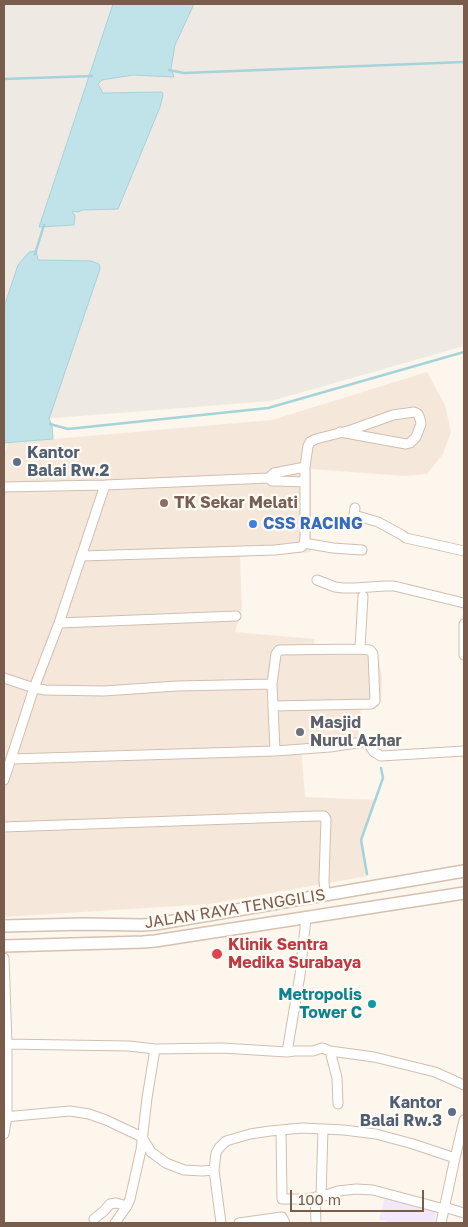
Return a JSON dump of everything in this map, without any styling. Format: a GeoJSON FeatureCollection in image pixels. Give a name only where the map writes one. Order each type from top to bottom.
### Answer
{"type":"FeatureCollection","features":[{"type":"Feature","properties":{"kind":"main road","name":"JALAN RAYA TENGGILIS"},"geometry":{"type":"LineString","coordinates":[[4,926],[156,924],[464,871]]}},
{"type":"Feature","properties":{"kind":"main road","name":"JALAN RAYA TENGGILIS"},"geometry":{"type":"LineString","coordinates":[[4,946],[155,941],[464,892]]}},
{"type":"Feature","properties":{"kind":"main road"},"geometry":{"type":"LineString","coordinates":[[84,924],[84,943]]}},
{"type":"Feature","properties":{"kind":"street"},"geometry":{"type":"LineString","coordinates":[[82,556],[275,550],[302,546],[304,543],[306,467],[310,442],[316,439],[393,415],[414,412],[418,414],[421,424],[416,437],[406,444],[340,432]]}},
{"type":"Feature","properties":{"kind":"street"},"geometry":{"type":"LineString","coordinates":[[269,478],[274,473],[306,467]]}},
{"type":"Feature","properties":{"kind":"street"},"geometry":{"type":"LineString","coordinates":[[4,487],[269,478],[272,481],[278,482],[305,482]]}},
{"type":"Feature","properties":{"kind":"street"},"geometry":{"type":"LineString","coordinates":[[4,780],[34,688],[59,624],[105,485]]}},
{"type":"Feature","properties":{"kind":"street"},"geometry":{"type":"LineString","coordinates":[[355,508],[354,515],[378,522],[407,538],[464,552]]}},
{"type":"Feature","properties":{"kind":"street"},"geometry":{"type":"LineString","coordinates":[[304,543],[362,550]]}},
{"type":"Feature","properties":{"kind":"street"},"geometry":{"type":"LineString","coordinates":[[316,580],[343,588],[394,586],[464,603]]}},
{"type":"Feature","properties":{"kind":"street"},"geometry":{"type":"LineString","coordinates":[[358,649],[360,648],[363,596]]}},
{"type":"Feature","properties":{"kind":"street"},"geometry":{"type":"LineString","coordinates":[[59,624],[236,616]]}},
{"type":"Feature","properties":{"kind":"street"},"geometry":{"type":"LineString","coordinates":[[464,624],[464,655]]}},
{"type":"Feature","properties":{"kind":"street"},"geometry":{"type":"LineString","coordinates":[[273,706],[371,704],[375,701],[373,654],[370,650],[358,649],[279,650],[276,654],[272,684],[275,751]]}},
{"type":"Feature","properties":{"kind":"street"},"geometry":{"type":"LineString","coordinates":[[4,678],[44,690],[104,691],[177,686],[272,684]]}},
{"type":"Feature","properties":{"kind":"street"},"geometry":{"type":"LineString","coordinates":[[11,759],[275,751],[330,747],[363,742],[381,756],[464,751]]}},
{"type":"Feature","properties":{"kind":"street"},"geometry":{"type":"LineString","coordinates":[[4,827],[324,816],[326,819],[325,894]]}},
{"type":"Feature","properties":{"kind":"street"},"geometry":{"type":"LineString","coordinates":[[287,1052],[300,975],[306,918]]}},
{"type":"Feature","properties":{"kind":"street"},"geometry":{"type":"LineString","coordinates":[[4,958],[6,1044],[4,1134]]}},
{"type":"Feature","properties":{"kind":"street"},"geometry":{"type":"LineString","coordinates":[[6,1044],[129,1046],[155,1049],[222,1048],[287,1052],[313,1051],[321,1048],[330,1051],[348,1052],[435,1072],[464,1085]]}},
{"type":"Feature","properties":{"kind":"street"},"geometry":{"type":"LineString","coordinates":[[114,1223],[130,1199],[141,1150],[155,1049]]}},
{"type":"Feature","properties":{"kind":"street"},"geometry":{"type":"LineString","coordinates":[[330,1051],[337,1078],[338,1104]]}},
{"type":"Feature","properties":{"kind":"street"},"geometry":{"type":"LineString","coordinates":[[5,1116],[70,1111],[88,1114],[106,1120],[142,1137],[151,1152],[166,1163],[184,1170],[214,1170]]}},
{"type":"Feature","properties":{"kind":"street"},"geometry":{"type":"LineString","coordinates":[[441,1223],[454,1158],[462,1140],[464,1120]]}},
{"type":"Feature","properties":{"kind":"street"},"geometry":{"type":"LineString","coordinates":[[221,1223],[214,1170],[216,1153],[226,1141],[250,1134],[302,1128],[344,1130],[376,1134],[454,1158]]}},
{"type":"Feature","properties":{"kind":"street"},"geometry":{"type":"LineString","coordinates":[[316,1223],[323,1129]]}},
{"type":"Feature","properties":{"kind":"street"},"geometry":{"type":"LineString","coordinates":[[280,1130],[281,1198],[303,1199],[338,1191],[373,1190],[464,1213]]}},
{"type":"Feature","properties":{"kind":"street"},"geometry":{"type":"LineString","coordinates":[[94,1219],[110,1204],[116,1203],[127,1206]]}},
{"type":"Feature","properties":{"kind":"street"},"geometry":{"type":"LineString","coordinates":[[239,1223],[282,1217],[286,1223]]}},
{"type":"Feature","properties":{"kind":"shaded area"},"geometry":{"type":"Polygon","coordinates":[[[4,4],[464,4],[464,346],[271,401],[4,422],[4,4]]]}},
{"type":"Feature","properties":{"kind":"shaded area"},"geometry":{"type":"Polygon","coordinates":[[[427,372],[445,405],[451,432],[443,454],[427,474],[405,476],[311,469],[311,552],[240,557],[242,609],[235,632],[314,639],[315,648],[364,646],[376,648],[382,677],[381,702],[361,706],[358,739],[301,748],[305,797],[375,800],[362,837],[368,876],[209,904],[4,917],[4,455],[8,443],[272,420],[427,372]]]}},
{"type":"Feature","properties":{"kind":"shaded area"},"geometry":{"type":"Polygon","coordinates":[[[385,1196],[436,1209],[435,1223],[386,1223],[386,1221],[379,1220],[385,1196]]]}},
{"type":"Feature","properties":{"kind":"water"},"geometry":{"type":"Polygon","coordinates":[[[113,4],[194,4],[175,45],[171,68],[174,77],[133,75],[102,80],[98,84],[103,93],[162,92],[163,95],[160,107],[118,209],[72,211],[75,216],[74,225],[39,227],[113,4]]]}},
{"type":"Feature","properties":{"kind":"water"},"geometry":{"type":"Polygon","coordinates":[[[36,251],[38,260],[91,261],[99,264],[100,269],[49,419],[52,425],[53,439],[4,443],[4,307],[18,265],[29,252],[36,251]]]}},
{"type":"Feature","properties":{"kind":"waterway"},"geometry":{"type":"LineString","coordinates":[[169,70],[184,73],[464,62]]}},
{"type":"Feature","properties":{"kind":"waterway"},"geometry":{"type":"LineString","coordinates":[[4,79],[92,76]]}},
{"type":"Feature","properties":{"kind":"waterway"},"geometry":{"type":"LineString","coordinates":[[35,254],[44,225]]}},
{"type":"Feature","properties":{"kind":"waterway"},"geometry":{"type":"LineString","coordinates":[[50,424],[68,429],[268,408],[464,352]]}},
{"type":"Feature","properties":{"kind":"waterway"},"geometry":{"type":"LineString","coordinates":[[375,737],[376,742]]}},
{"type":"Feature","properties":{"kind":"waterway"},"geometry":{"type":"LineString","coordinates":[[367,874],[361,840],[383,778],[381,768]]}},
{"type":"Feature","properties":{"kind":"place","name":"Kantor Balai Rw.2"},"geometry":{"type":"Point","coordinates":[17,462]}},
{"type":"Feature","properties":{"kind":"place","name":"TK Sekar Melati"},"geometry":{"type":"Point","coordinates":[164,503]}},
{"type":"Feature","properties":{"kind":"place","name":"CSS RACING"},"geometry":{"type":"Point","coordinates":[253,524]}},
{"type":"Feature","properties":{"kind":"place","name":"Masjid Nurul Azhar"},"geometry":{"type":"Point","coordinates":[300,732]}},
{"type":"Feature","properties":{"kind":"place","name":"Klinik Sentra Medika Surabaya"},"geometry":{"type":"Point","coordinates":[217,954]}},
{"type":"Feature","properties":{"kind":"place","name":"Metropolis Tower C"},"geometry":{"type":"Point","coordinates":[372,1004]}},
{"type":"Feature","properties":{"kind":"place","name":"Kantor Balai Rw.3"},"geometry":{"type":"Point","coordinates":[452,1112]}}]}
